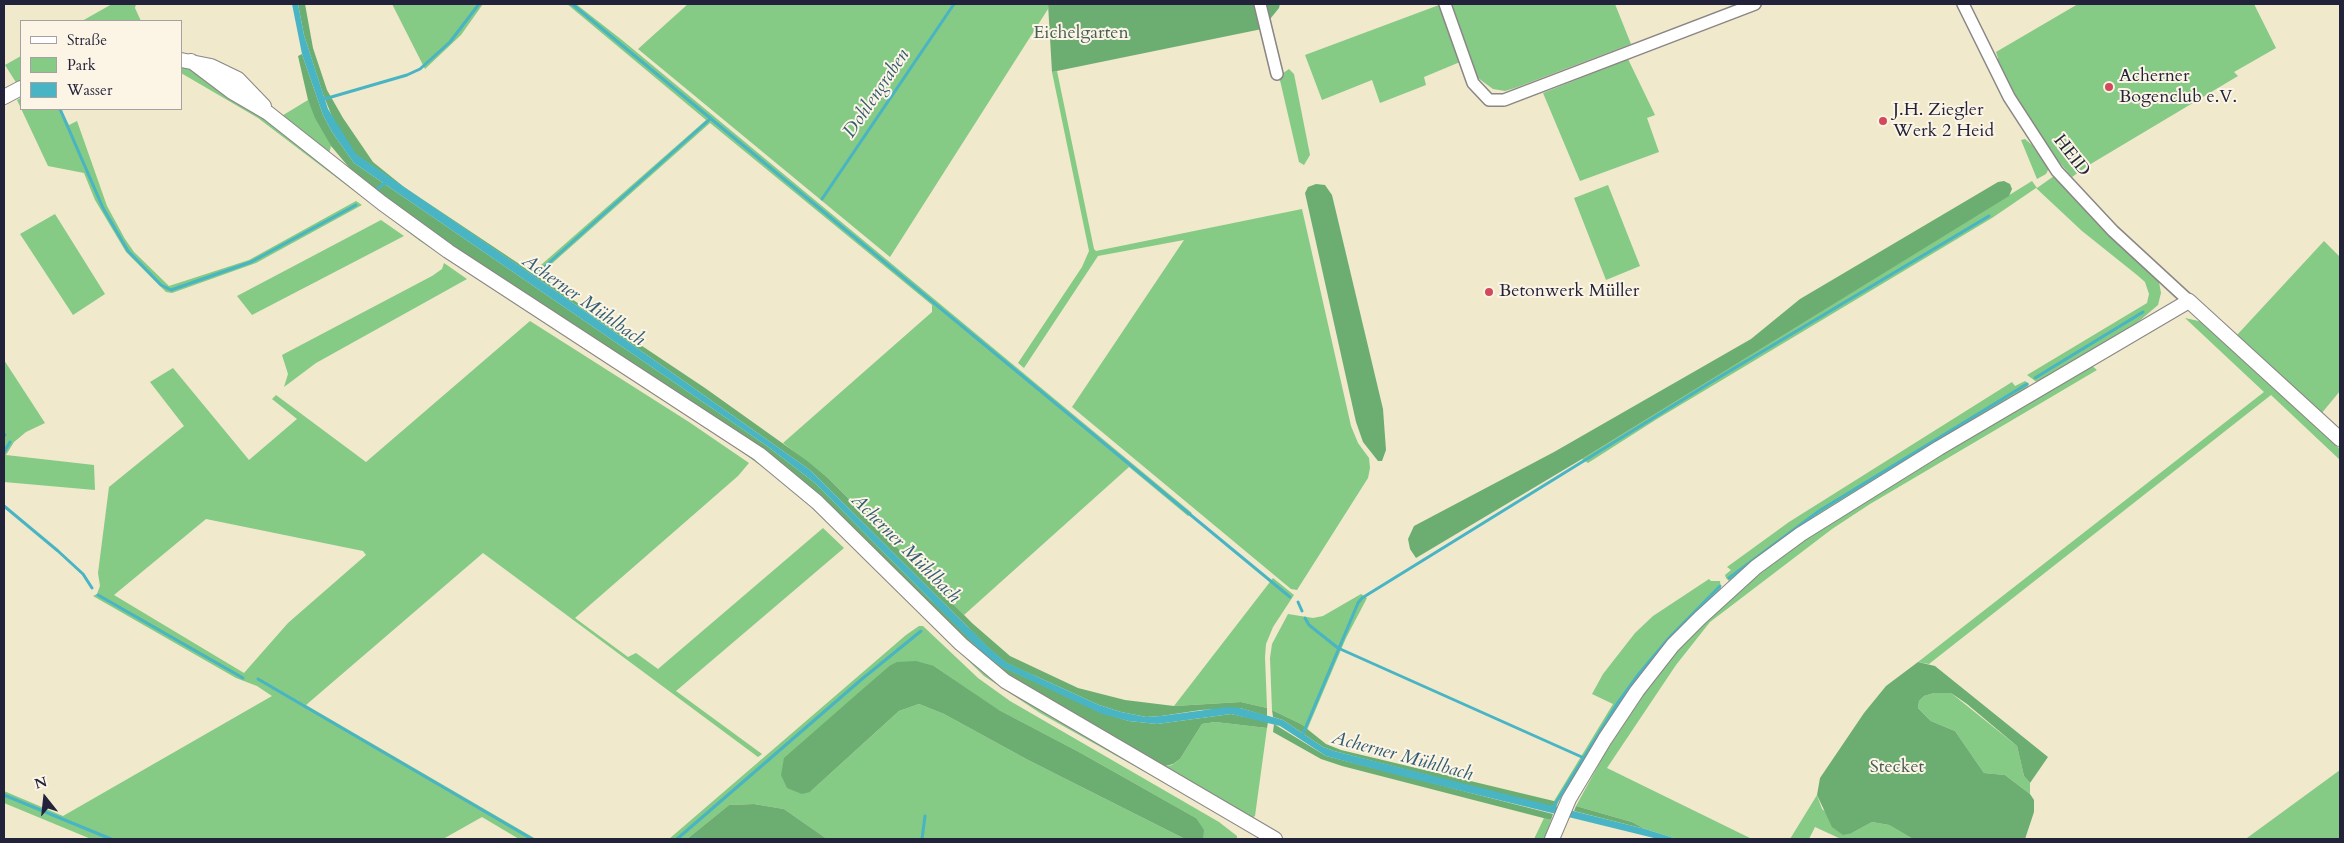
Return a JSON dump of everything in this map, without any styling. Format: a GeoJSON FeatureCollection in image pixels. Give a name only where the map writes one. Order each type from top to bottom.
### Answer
{"type":"FeatureCollection","features":[{"type":"Feature","properties":{"kind":"street"},"geometry":{"type":"LineString","coordinates":[[1260,4],[1277,74]]}},
{"type":"Feature","properties":{"kind":"street"},"geometry":{"type":"LineString","coordinates":[[1445,4],[1473,83],[1489,100],[1504,100],[1755,4]]}},
{"type":"Feature","properties":{"kind":"street","name":"HEID"},"geometry":{"type":"LineString","coordinates":[[1963,4],[2010,97],[2057,171],[2113,231],[2189,301]]}},
{"type":"Feature","properties":{"kind":"street"},"geometry":{"type":"LineString","coordinates":[[186,61],[232,92],[268,113],[382,203],[448,251],[758,454],[817,502],[961,644],[1005,681],[1275,839]]}},
{"type":"Feature","properties":{"kind":"street"},"geometry":{"type":"LineString","coordinates":[[4,97],[20,89]]}},
{"type":"Feature","properties":{"kind":"street"},"geometry":{"type":"LineString","coordinates":[[1552,839],[1570,800],[1605,739],[1637,691],[1673,646],[1700,618],[1756,567],[1801,534],[1939,448],[2189,301],[2340,440]]}},
{"type":"Feature","properties":{"kind":"green space"},"geometry":{"type":"Polygon","coordinates":[[[112,4],[136,4],[135,8],[141,20],[84,20],[112,4]]]}},
{"type":"Feature","properties":{"kind":"green space"},"geometry":{"type":"Polygon","coordinates":[[[298,4],[305,4],[313,48],[327,90],[343,118],[373,162],[404,187],[705,388],[806,460],[828,478],[972,623],[1010,656],[1078,688],[1125,700],[1174,706],[1241,702],[1267,708],[1267,716],[1240,708],[1201,710],[1146,717],[1121,712],[1099,705],[1007,663],[990,649],[810,470],[576,305],[355,154],[333,119],[323,94],[304,35],[298,4]]]}},
{"type":"Feature","properties":{"kind":"green space"},"geometry":{"type":"Polygon","coordinates":[[[392,4],[483,4],[461,35],[425,69],[392,4]]]}},
{"type":"Feature","properties":{"kind":"green space"},"geometry":{"type":"Polygon","coordinates":[[[567,4],[576,4],[622,40],[1192,513],[1188,516],[1129,467],[964,615],[828,478],[783,443],[932,312],[932,305],[710,123],[538,276],[533,272],[706,120],[567,4]]]}},
{"type":"Feature","properties":{"kind":"green space"},"geometry":{"type":"Polygon","coordinates":[[[688,4],[1048,4],[1048,9],[890,257],[638,49],[688,4]]]}},
{"type":"Feature","properties":{"kind":"green space","name":"Eichelgarten"},"geometry":{"type":"Polygon","coordinates":[[[1048,4],[1280,4],[1279,8],[1262,29],[1052,72],[1048,4]]]}},
{"type":"Feature","properties":{"kind":"green space"},"geometry":{"type":"Polygon","coordinates":[[[1452,4],[1615,4],[1631,44],[1515,88],[1505,91],[1493,89],[1478,78],[1452,4]]]}},
{"type":"Feature","properties":{"kind":"green space","name":"Acherner Bogenclub e.V."},"geometry":{"type":"Polygon","coordinates":[[[2078,4],[2254,4],[2276,48],[2234,72],[2238,76],[2072,177],[2052,154],[2025,112],[1997,62],[1996,52],[2078,4]]]}},
{"type":"Feature","properties":{"kind":"green space"},"geometry":{"type":"Polygon","coordinates":[[[1439,5],[1460,62],[1424,77],[1426,85],[1380,103],[1372,80],[1322,100],[1305,55],[1439,5]]]}},
{"type":"Feature","properties":{"kind":"green space"},"geometry":{"type":"Polygon","coordinates":[[[302,54],[323,115],[332,132],[354,163],[767,446],[815,483],[984,654],[1002,667],[1102,713],[1129,721],[1157,724],[1231,714],[1268,722],[1267,728],[1215,722],[1202,724],[1180,759],[1173,764],[1162,767],[992,666],[829,507],[432,235],[363,184],[331,146],[315,118],[308,100],[298,56],[302,54]]]}},
{"type":"Feature","properties":{"kind":"green space"},"geometry":{"type":"Polygon","coordinates":[[[20,57],[20,82],[17,84],[5,65],[20,57]]]}},
{"type":"Feature","properties":{"kind":"green space"},"geometry":{"type":"Polygon","coordinates":[[[1628,59],[1655,115],[1647,118],[1659,152],[1580,181],[1543,93],[1628,59]]]}},
{"type":"Feature","properties":{"kind":"green space"},"geometry":{"type":"Polygon","coordinates":[[[182,64],[195,70],[787,481],[856,546],[1243,827],[1040,713],[984,676],[819,514],[784,483],[738,449],[420,241],[258,118],[182,74],[182,64]]]}},
{"type":"Feature","properties":{"kind":"green space"},"geometry":{"type":"Polygon","coordinates":[[[1289,69],[1294,74],[1310,155],[1304,165],[1299,162],[1279,76],[1289,69]]]}},
{"type":"Feature","properties":{"kind":"green space"},"geometry":{"type":"Polygon","coordinates":[[[1057,71],[1094,249],[1096,251],[1302,209],[1351,426],[1358,443],[1369,458],[1370,468],[1368,478],[1297,590],[1291,589],[1072,407],[1184,240],[1098,256],[1024,368],[1018,363],[1082,267],[1089,251],[1052,72],[1057,71]]]}},
{"type":"Feature","properties":{"kind":"green space"},"geometry":{"type":"Polygon","coordinates":[[[308,100],[331,146],[329,154],[280,117],[308,100]]]}},
{"type":"Feature","properties":{"kind":"green space"},"geometry":{"type":"Polygon","coordinates":[[[21,110],[62,110],[69,125],[77,121],[107,206],[125,239],[134,252],[169,286],[249,260],[356,201],[362,205],[256,263],[172,293],[166,292],[126,252],[95,200],[84,173],[48,166],[21,110]]]}},
{"type":"Feature","properties":{"kind":"green space"},"geometry":{"type":"Polygon","coordinates":[[[2025,139],[2032,145],[2049,168],[2046,174],[2037,179],[2021,140],[2025,139]]]}},
{"type":"Feature","properties":{"kind":"green space"},"geometry":{"type":"Polygon","coordinates":[[[2054,176],[2099,225],[2159,282],[2161,293],[2158,305],[2138,322],[2100,346],[2038,383],[2027,375],[2147,303],[2149,294],[2145,282],[2082,231],[2036,188],[1992,218],[1657,419],[1588,463],[1582,459],[2032,181],[2037,188],[2054,176]]]}},
{"type":"Feature","properties":{"kind":"green space"},"geometry":{"type":"Polygon","coordinates":[[[2004,181],[2010,184],[2012,189],[2009,196],[1582,459],[1416,558],[1410,549],[1408,539],[1414,526],[1554,452],[1751,339],[1800,299],[1998,182],[2004,181]]]}},
{"type":"Feature","properties":{"kind":"green space"},"geometry":{"type":"Polygon","coordinates":[[[1316,184],[1325,185],[1332,195],[1383,409],[1386,450],[1382,461],[1378,461],[1363,442],[1356,422],[1305,193],[1308,187],[1316,184]]]}},
{"type":"Feature","properties":{"kind":"green space"},"geometry":{"type":"Polygon","coordinates":[[[1608,185],[1640,266],[1606,280],[1574,198],[1608,185]]]}},
{"type":"Feature","properties":{"kind":"green space"},"geometry":{"type":"Polygon","coordinates":[[[55,214],[105,294],[73,315],[20,234],[55,214]]]}},
{"type":"Feature","properties":{"kind":"green space"},"geometry":{"type":"Polygon","coordinates":[[[381,220],[404,236],[252,315],[237,296],[381,220]]]}},
{"type":"Feature","properties":{"kind":"green space"},"geometry":{"type":"Polygon","coordinates":[[[2324,241],[2340,257],[2340,391],[2321,414],[2238,339],[2237,335],[2324,241]]]}},
{"type":"Feature","properties":{"kind":"green space"},"geometry":{"type":"Polygon","coordinates":[[[444,263],[467,279],[316,363],[284,387],[288,374],[282,355],[432,276],[442,269],[444,263]]]}},
{"type":"Feature","properties":{"kind":"green space"},"geometry":{"type":"Polygon","coordinates":[[[2185,318],[2203,322],[2340,449],[2340,460],[2271,395],[1929,664],[1918,662],[2264,392],[2185,318]]]}},
{"type":"Feature","properties":{"kind":"green space"},"geometry":{"type":"Polygon","coordinates":[[[530,321],[689,422],[749,463],[738,476],[575,618],[628,657],[636,653],[658,669],[823,528],[844,548],[676,691],[762,754],[758,757],[483,553],[306,705],[536,839],[519,839],[482,817],[443,839],[91,839],[4,803],[4,791],[63,816],[272,696],[257,686],[236,678],[93,596],[97,594],[100,586],[98,573],[109,487],[184,426],[150,382],[173,368],[249,460],[297,419],[272,399],[276,395],[366,462],[530,321]],[[206,519],[114,595],[244,673],[288,623],[366,555],[363,551],[206,519]]]}},
{"type":"Feature","properties":{"kind":"green space"},"geometry":{"type":"Polygon","coordinates":[[[4,360],[45,423],[26,432],[14,442],[6,455],[94,465],[95,490],[4,482],[4,360]]]}},
{"type":"Feature","properties":{"kind":"green space"},"geometry":{"type":"Polygon","coordinates":[[[2091,365],[2097,370],[1870,504],[1832,529],[1710,622],[1676,665],[1607,768],[1752,839],[1677,839],[1645,829],[1632,822],[1576,806],[1605,753],[1650,685],[1700,624],[1772,564],[1810,536],[1928,462],[2091,365]]]}},
{"type":"Feature","properties":{"kind":"green space"},"geometry":{"type":"Polygon","coordinates":[[[2025,381],[2029,384],[2027,389],[1730,582],[1726,578],[1725,575],[1731,570],[1727,567],[1789,522],[2012,382],[2015,386],[2025,381]]]}},
{"type":"Feature","properties":{"kind":"green space"},"geometry":{"type":"Polygon","coordinates":[[[1273,578],[1294,595],[1273,627],[1266,644],[1267,708],[1241,702],[1174,706],[1273,578]]]}},
{"type":"Feature","properties":{"kind":"green space"},"geometry":{"type":"Polygon","coordinates":[[[1709,579],[1711,581],[1720,581],[1721,589],[1687,621],[1593,748],[1558,802],[1554,801],[1613,704],[1592,694],[1603,674],[1635,633],[1653,616],[1709,579]]]}},
{"type":"Feature","properties":{"kind":"green space"},"geometry":{"type":"Polygon","coordinates":[[[1361,594],[1367,598],[1346,638],[1307,730],[1301,724],[1272,710],[1270,658],[1272,644],[1288,614],[1313,618],[1323,616],[1361,594]]]}},
{"type":"Feature","properties":{"kind":"green space"},"geometry":{"type":"Polygon","coordinates":[[[919,626],[923,626],[978,678],[1010,701],[1219,822],[1237,836],[1237,839],[1199,839],[1203,838],[1196,818],[1079,752],[997,709],[934,666],[889,666],[847,704],[810,792],[899,711],[919,704],[944,714],[1028,760],[1185,839],[827,839],[784,809],[754,804],[729,805],[687,839],[669,839],[906,635],[919,626]]]}},
{"type":"Feature","properties":{"kind":"green space"},"geometry":{"type":"Polygon","coordinates":[[[916,661],[934,666],[999,710],[1079,752],[1196,818],[1204,830],[1203,838],[1185,839],[1028,760],[944,714],[919,704],[899,711],[810,792],[802,794],[787,788],[781,775],[784,758],[889,666],[897,662],[916,661]]]}},
{"type":"Feature","properties":{"kind":"green space","name":"Stecket"},"geometry":{"type":"Polygon","coordinates":[[[1918,662],[1935,666],[2048,757],[2030,783],[2024,776],[2017,746],[1967,704],[1951,693],[1934,693],[1924,696],[1919,701],[1918,708],[1931,721],[1955,731],[1984,773],[2005,775],[2030,794],[2034,800],[2034,812],[2025,839],[1913,839],[1889,825],[1872,822],[1852,833],[1843,835],[1832,827],[1817,795],[1820,778],[1864,713],[1886,686],[1918,662]]]}},
{"type":"Feature","properties":{"kind":"green space"},"geometry":{"type":"Polygon","coordinates":[[[1934,693],[1951,693],[2017,746],[2024,776],[2030,783],[2030,794],[2005,775],[1984,773],[1955,731],[1931,721],[1918,708],[1919,701],[1924,696],[1934,693]]]}},
{"type":"Feature","properties":{"kind":"green space"},"geometry":{"type":"Polygon","coordinates":[[[1272,710],[1301,724],[1326,744],[1341,750],[1558,802],[1556,808],[1334,751],[1323,747],[1283,720],[1273,717],[1272,710]]]}},
{"type":"Feature","properties":{"kind":"green space"},"geometry":{"type":"Polygon","coordinates":[[[1215,722],[1267,728],[1255,816],[1252,818],[1162,767],[1172,765],[1180,759],[1202,724],[1215,722]]]}},
{"type":"Feature","properties":{"kind":"green space"},"geometry":{"type":"Polygon","coordinates":[[[1274,724],[1326,756],[1553,814],[1551,820],[1321,759],[1273,732],[1274,724]]]}},
{"type":"Feature","properties":{"kind":"green space"},"geometry":{"type":"Polygon","coordinates":[[[2340,770],[2340,839],[2245,839],[2247,838],[2340,770]]]}},
{"type":"Feature","properties":{"kind":"green space"},"geometry":{"type":"Polygon","coordinates":[[[1817,795],[1822,809],[1852,833],[1872,822],[1889,825],[1913,839],[1841,839],[1815,827],[1809,839],[1790,839],[1817,795]]]}},
{"type":"Feature","properties":{"kind":"green space"},"geometry":{"type":"Polygon","coordinates":[[[754,804],[784,809],[827,839],[687,839],[729,805],[754,804]]]}},
{"type":"Feature","properties":{"kind":"green space"},"geometry":{"type":"Polygon","coordinates":[[[1576,806],[1632,822],[1645,829],[1574,811],[1576,806]]]}},
{"type":"Feature","properties":{"kind":"green space"},"geometry":{"type":"Polygon","coordinates":[[[1544,818],[1551,820],[1545,839],[1534,839],[1544,818]]]}},
{"type":"Feature","properties":{"kind":"water"},"geometry":{"type":"Polygon","coordinates":[[[292,4],[298,4],[304,35],[328,109],[356,154],[576,305],[810,470],[990,649],[1007,663],[1099,705],[1121,712],[1146,717],[1227,707],[1240,708],[1283,720],[1323,747],[1334,751],[1645,829],[1677,839],[1658,839],[1326,756],[1280,726],[1231,714],[1157,724],[1129,721],[1102,714],[1002,667],[984,654],[815,483],[767,446],[354,163],[332,132],[323,115],[302,54],[292,4]]]}},
{"type":"Feature","properties":{"kind":"waterway"},"geometry":{"type":"LineString","coordinates":[[321,100],[407,75],[420,69],[450,42],[479,4]]}},
{"type":"Feature","properties":{"kind":"waterway"},"geometry":{"type":"LineString","coordinates":[[572,4],[1290,597]]}},
{"type":"Feature","properties":{"kind":"waterway","name":"Dohlengraben"},"geometry":{"type":"LineString","coordinates":[[822,199],[954,4]]}},
{"type":"Feature","properties":{"kind":"waterway"},"geometry":{"type":"LineString","coordinates":[[60,110],[103,208],[128,251],[161,285],[171,290],[251,262],[356,205]]}},
{"type":"Feature","properties":{"kind":"waterway","name":"Acherner Mühlbach"},"geometry":{"type":"LineString","coordinates":[[532,278],[710,119]]}},
{"type":"Feature","properties":{"kind":"waterway"},"geometry":{"type":"LineString","coordinates":[[377,189],[387,182]]}},
{"type":"Feature","properties":{"kind":"waterway"},"geometry":{"type":"LineString","coordinates":[[1302,736],[1358,603],[1362,598],[1713,381],[1989,216]]}},
{"type":"Feature","properties":{"kind":"waterway"},"geometry":{"type":"LineString","coordinates":[[2035,378],[2143,312]]}},
{"type":"Feature","properties":{"kind":"waterway"},"geometry":{"type":"LineString","coordinates":[[1729,578],[1819,511],[2027,384]]}},
{"type":"Feature","properties":{"kind":"waterway"},"geometry":{"type":"LineString","coordinates":[[4,452],[10,442]]}},
{"type":"Feature","properties":{"kind":"waterway"},"geometry":{"type":"LineString","coordinates":[[4,506],[83,574],[92,588]]}},
{"type":"Feature","properties":{"kind":"waterway"},"geometry":{"type":"LineString","coordinates":[[1552,809],[1617,704],[1638,675],[1669,638],[1720,586]]}},
{"type":"Feature","properties":{"kind":"waterway"},"geometry":{"type":"LineString","coordinates":[[98,595],[243,678]]}},
{"type":"Feature","properties":{"kind":"waterway"},"geometry":{"type":"LineString","coordinates":[[1298,602],[1302,611]]}},
{"type":"Feature","properties":{"kind":"waterway"},"geometry":{"type":"LineString","coordinates":[[1305,618],[1309,625],[1338,648],[1584,758]]}},
{"type":"Feature","properties":{"kind":"waterway"},"geometry":{"type":"LineString","coordinates":[[677,839],[862,679],[921,631]]}},
{"type":"Feature","properties":{"kind":"waterway"},"geometry":{"type":"LineString","coordinates":[[258,679],[532,839]]}},
{"type":"Feature","properties":{"kind":"waterway"},"geometry":{"type":"LineString","coordinates":[[4,795],[111,839]]}},
{"type":"Feature","properties":{"kind":"waterway"},"geometry":{"type":"LineString","coordinates":[[922,839],[925,816]]}},
{"type":"Feature","properties":{"kind":"place","name":"Acherner Bogenclub e.V."},"geometry":{"type":"Point","coordinates":[2109,87]}},
{"type":"Feature","properties":{"kind":"place","name":"J.H. Ziegler Werk 2 Heid"},"geometry":{"type":"Point","coordinates":[1883,121]}},
{"type":"Feature","properties":{"kind":"place","name":"Betonwerk Müller"},"geometry":{"type":"Point","coordinates":[1489,292]}}]}
